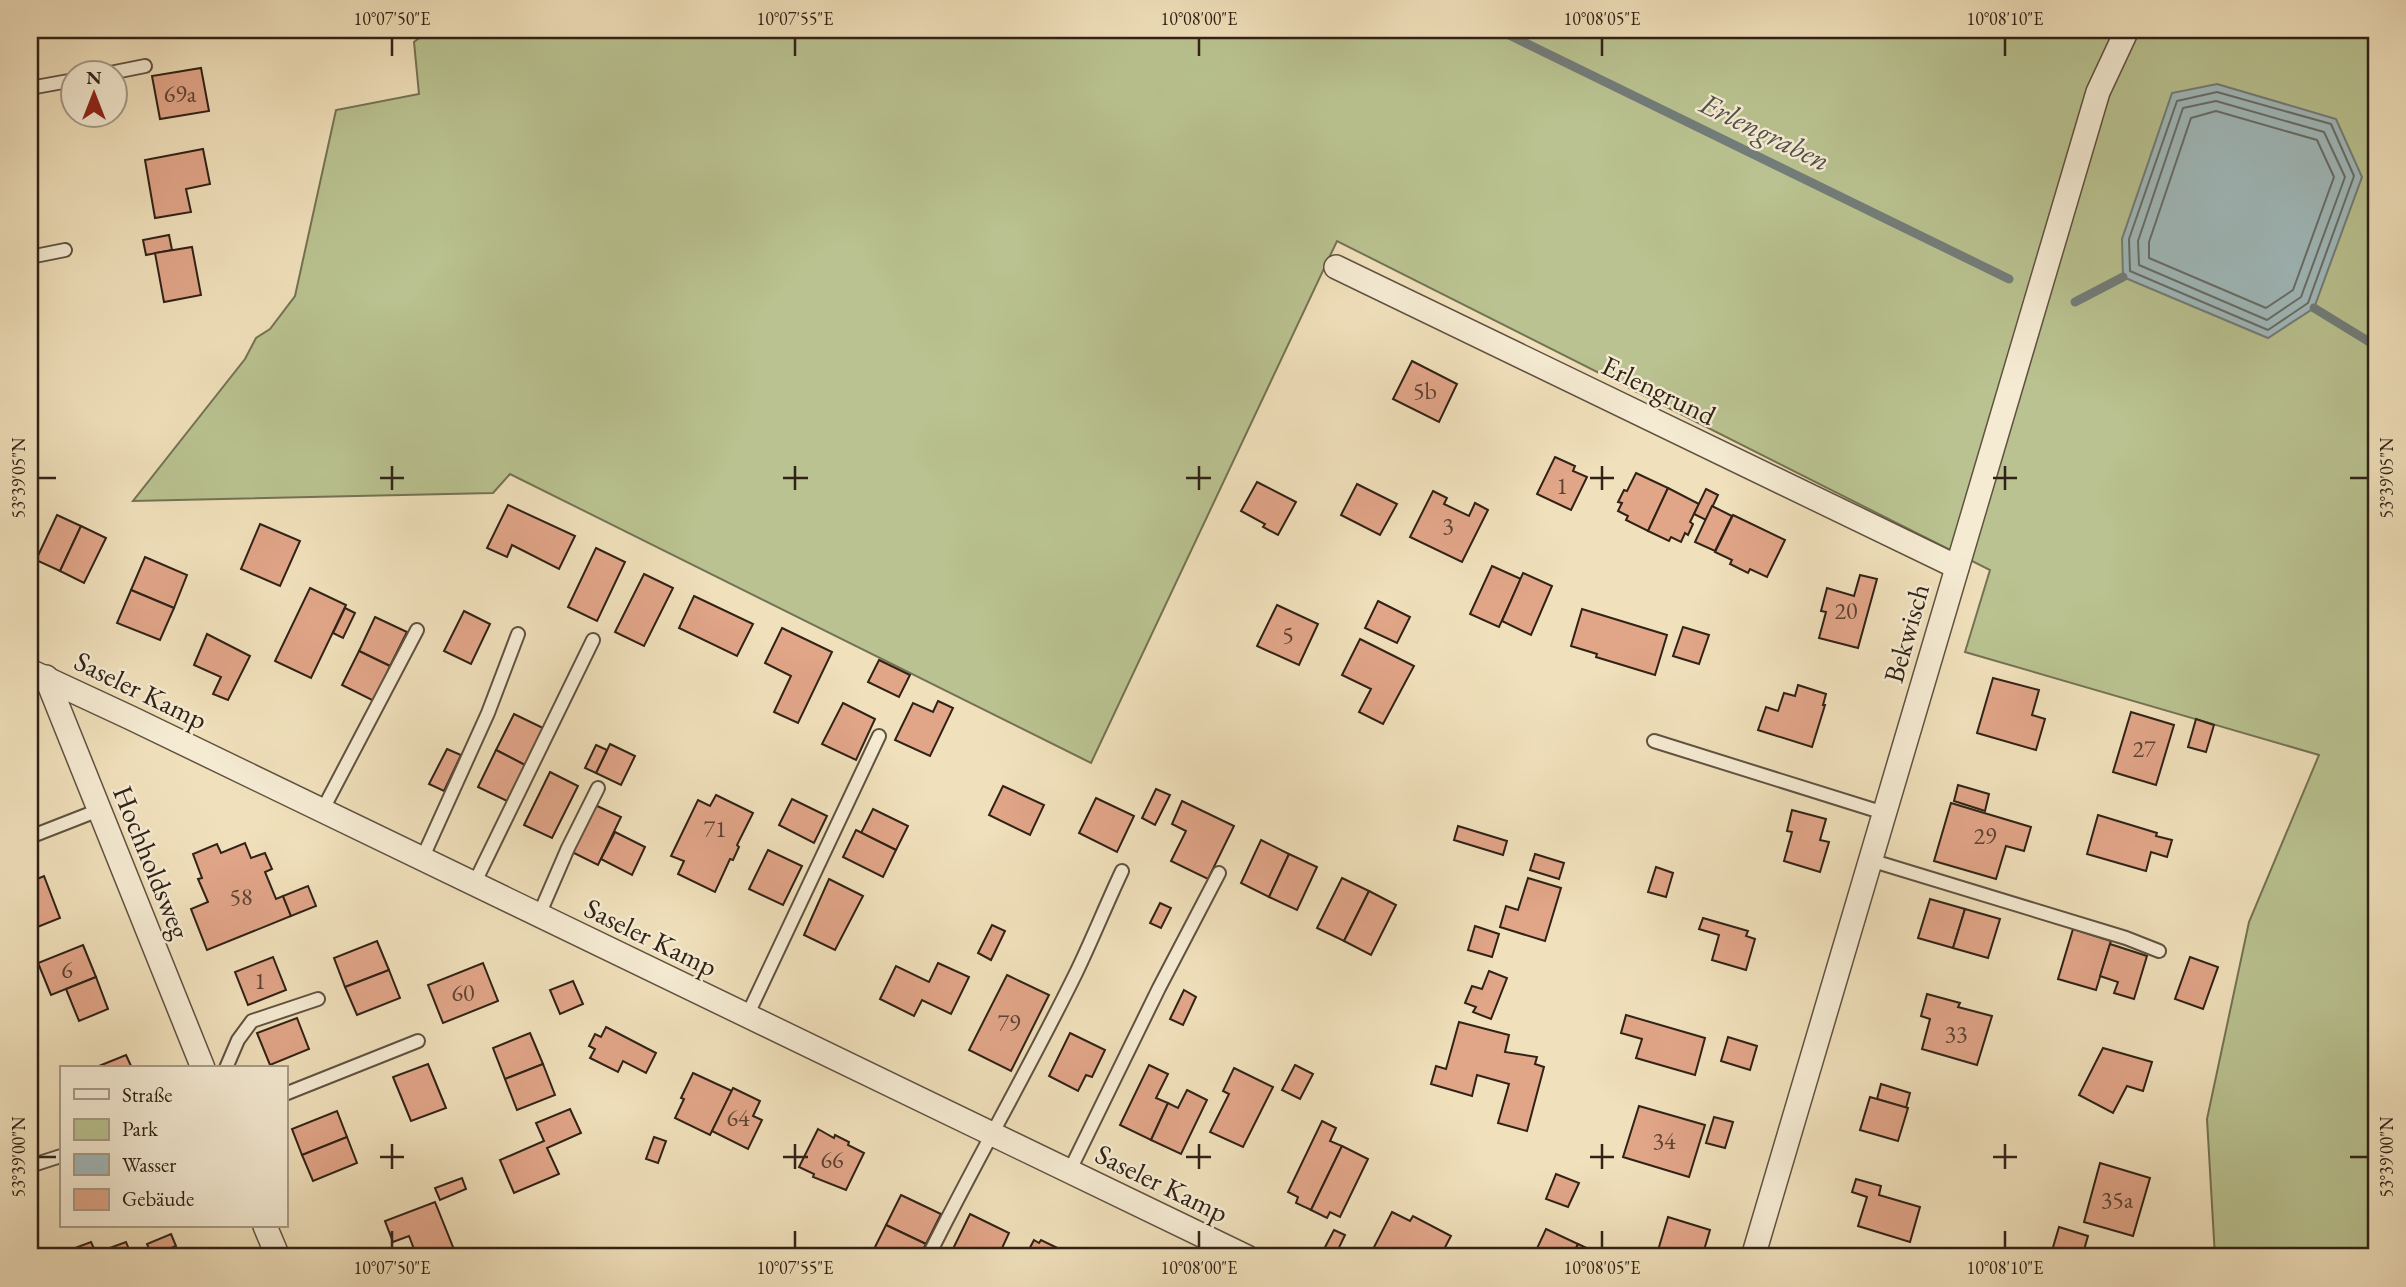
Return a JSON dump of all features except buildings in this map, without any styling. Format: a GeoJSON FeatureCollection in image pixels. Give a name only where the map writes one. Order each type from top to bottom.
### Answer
{"type":"FeatureCollection","features":[{"type":"Feature","properties":{"kind":"street","name":"Bekwisch"},"geometry":{"type":"LineString","coordinates":[[1753,1257],[2098,92],[2127,30]]}},
{"type":"Feature","properties":{"kind":"street","name":"Erlengrund"},"geometry":{"type":"LineString","coordinates":[[1336,267],[1957,567]]}},
{"type":"Feature","properties":{"kind":"street","name":"Saseler Kamp"},"geometry":{"type":"LineString","coordinates":[[38,674],[1247,1257]]}},
{"type":"Feature","properties":{"kind":"street","name":"Hochholdsweg"},"geometry":{"type":"LineString","coordinates":[[38,674],[99,810],[201,1066]]}},
{"type":"Feature","properties":{"kind":"street"},"geometry":{"type":"LineString","coordinates":[[266,1228],[278,1257]]}},
{"type":"Feature","properties":{"kind":"lane"},"geometry":{"type":"LineString","coordinates":[[130,69],[145,66]]}},
{"type":"Feature","properties":{"kind":"lane"},"geometry":{"type":"LineString","coordinates":[[30,88],[60,83]]}},
{"type":"Feature","properties":{"kind":"lane"},"geometry":{"type":"LineString","coordinates":[[30,257],[65,250]]}},
{"type":"Feature","properties":{"kind":"lane"},"geometry":{"type":"LineString","coordinates":[[323,811],[417,630]]}},
{"type":"Feature","properties":{"kind":"lane"},"geometry":{"type":"LineString","coordinates":[[422,859],[488,713],[518,634]]}},
{"type":"Feature","properties":{"kind":"lane"},"geometry":{"type":"LineString","coordinates":[[474,884],[593,639]]}},
{"type":"Feature","properties":{"kind":"lane"},"geometry":{"type":"LineString","coordinates":[[747,1016],[879,736]]}},
{"type":"Feature","properties":{"kind":"lane"},"geometry":{"type":"LineString","coordinates":[[1654,741],[1884,813]]}},
{"type":"Feature","properties":{"kind":"lane"},"geometry":{"type":"LineString","coordinates":[[539,915],[598,788]]}},
{"type":"Feature","properties":{"kind":"lane"},"geometry":{"type":"LineString","coordinates":[[30,833],[35,835],[99,810]]}},
{"type":"Feature","properties":{"kind":"lane"},"geometry":{"type":"LineString","coordinates":[[1870,860],[2126,938],[2159,951]]}},
{"type":"Feature","properties":{"kind":"lane"},"geometry":{"type":"LineString","coordinates":[[928,1257],[1076,972],[1122,871]]}},
{"type":"Feature","properties":{"kind":"lane"},"geometry":{"type":"LineString","coordinates":[[1069,1172],[1219,873]]}},
{"type":"Feature","properties":{"kind":"lane"},"geometry":{"type":"LineString","coordinates":[[227,1066],[238,1040],[252,1021],[317,999]]}},
{"type":"Feature","properties":{"kind":"lane"},"geometry":{"type":"LineString","coordinates":[[287,1093],[418,1041]]}},
{"type":"Feature","properties":{"kind":"lane"},"geometry":{"type":"LineString","coordinates":[[30,1166],[60,1156]]}},
{"type":"Feature","properties":{"kind":"green space"},"geometry":{"type":"Polygon","coordinates":[[[430,30],[2376,30],[2376,1257],[2215,1257],[2207,1119],[2249,922],[2319,755],[1965,652],[1990,570],[1337,241],[1091,763],[510,474],[493,493],[133,501],[245,359],[256,338],[270,329],[295,296],[336,110],[419,94],[414,42],[430,30]]]}},
{"type":"Feature","properties":{"kind":"water"},"geometry":{"type":"Polygon","coordinates":[[[2217,84],[2336,119],[2362,177],[2314,308],[2268,338],[2123,277],[2122,239],[2172,93],[2217,84]]]}},
{"type":"Feature","properties":{"kind":"waterway","name":"Erlengraben"},"geometry":{"type":"LineString","coordinates":[[1499,30],[2009,279]]}},
{"type":"Feature","properties":{"kind":"waterway","name":"Erlengraben"},"geometry":{"type":"LineString","coordinates":[[2075,302],[2123,277]]}},
{"type":"Feature","properties":{"kind":"waterway"},"geometry":{"type":"LineString","coordinates":[[2314,308],[2376,346]]}}]}
